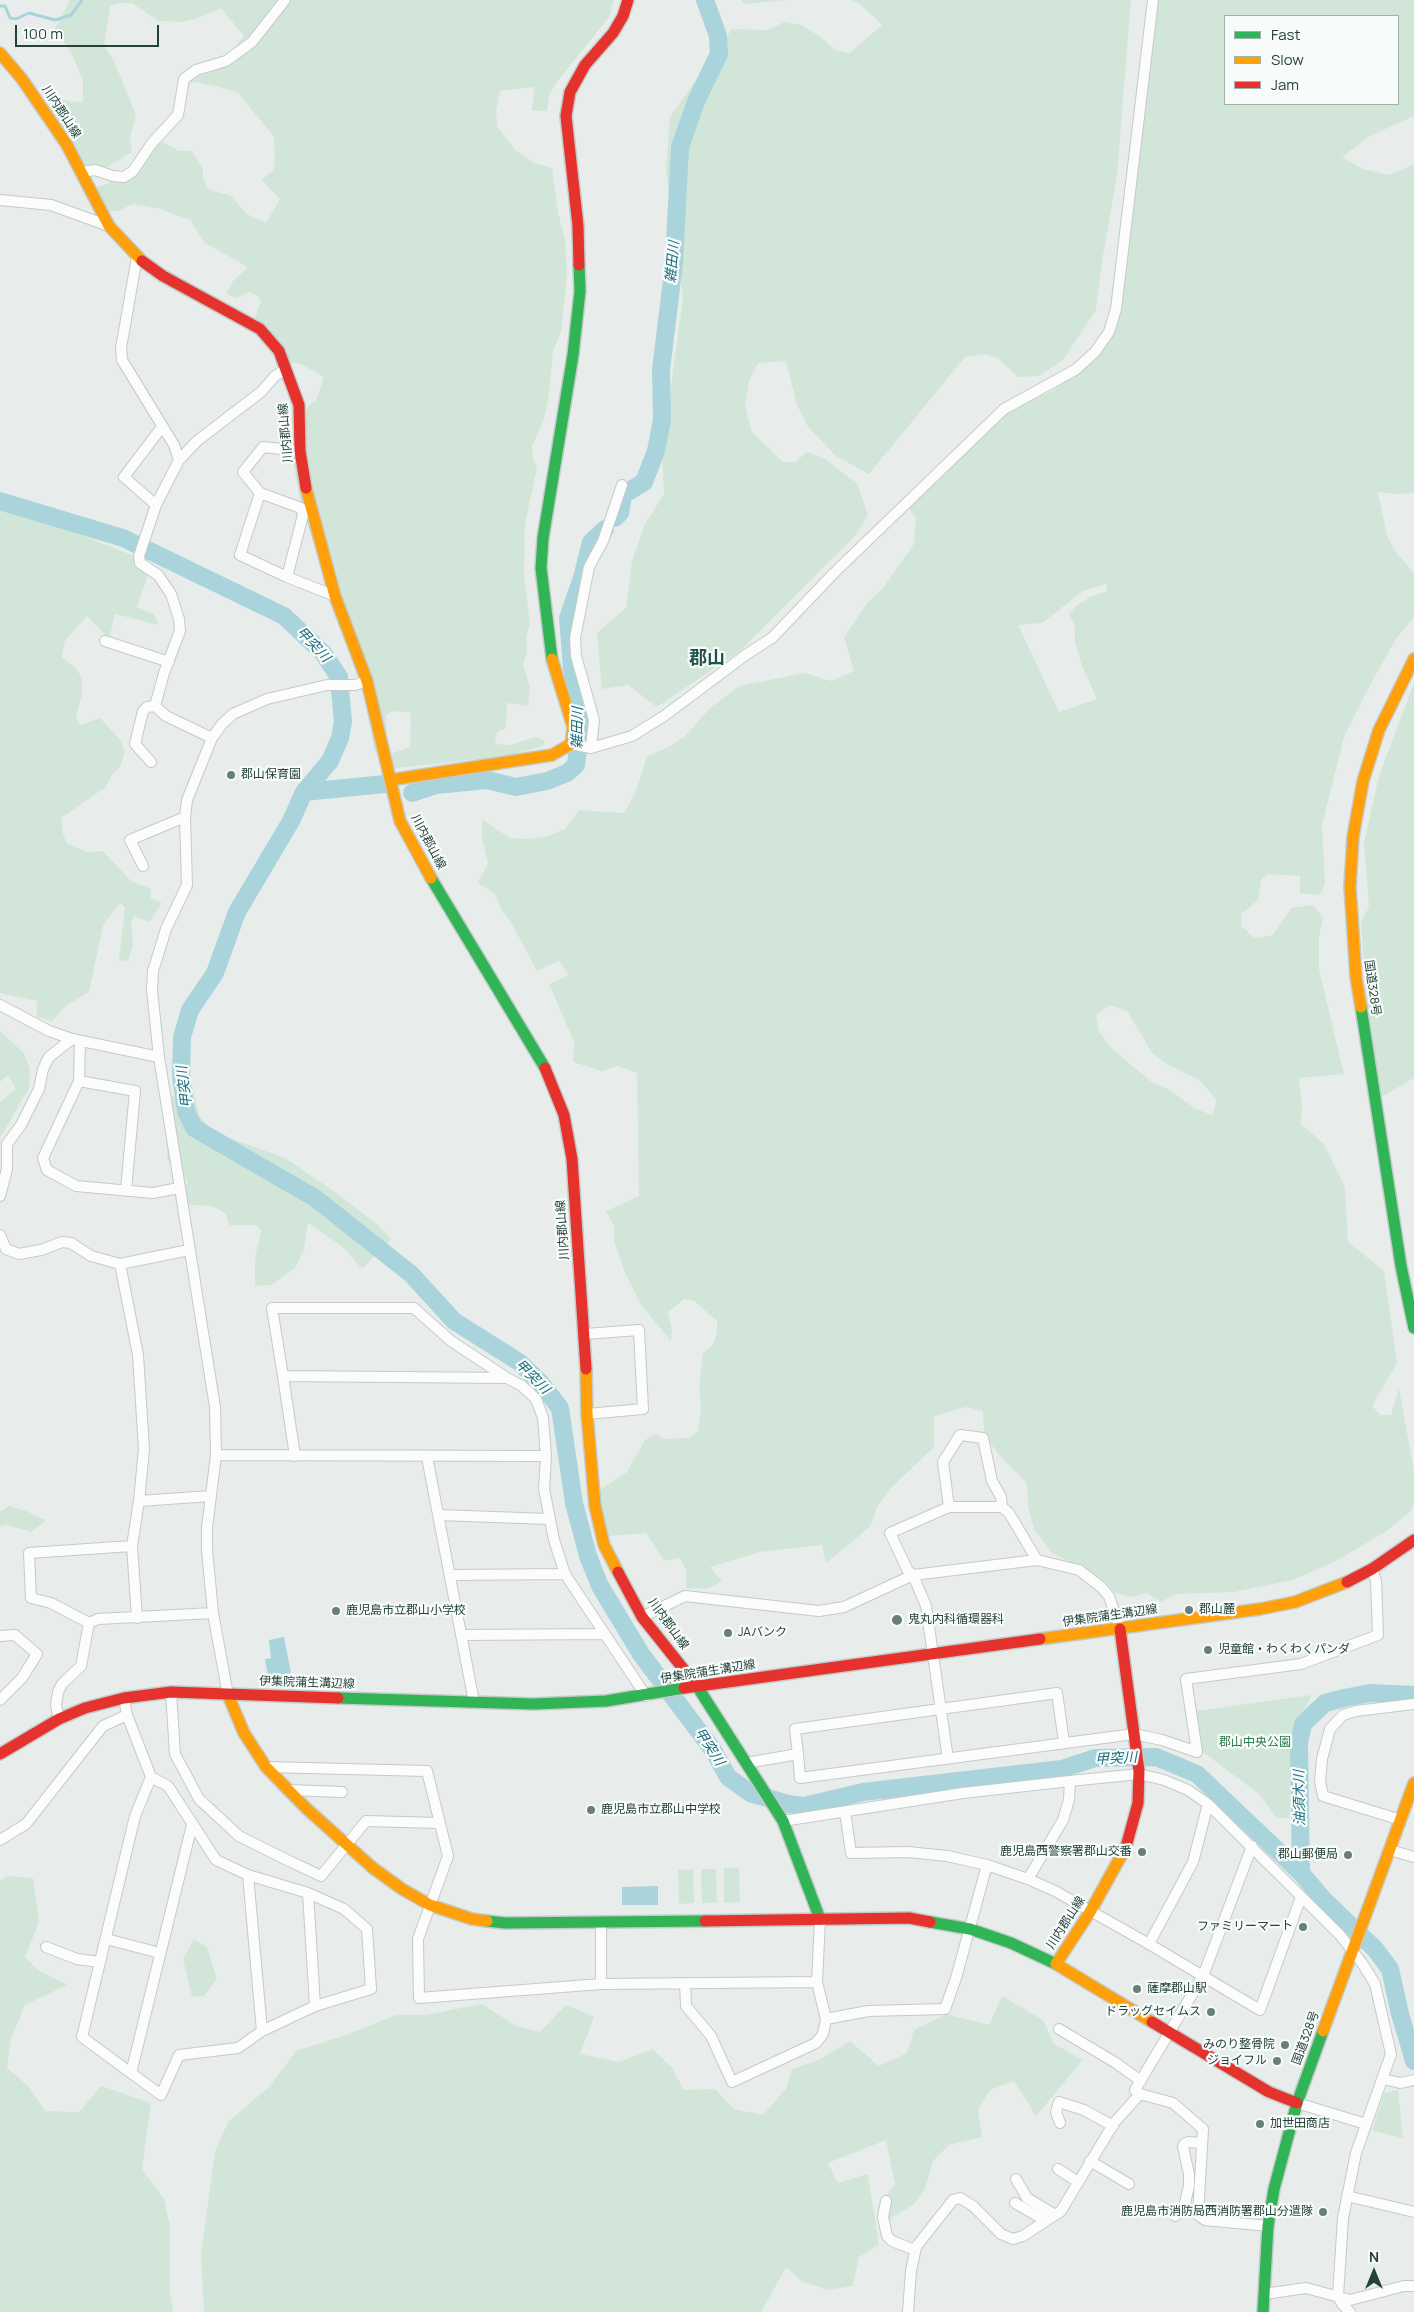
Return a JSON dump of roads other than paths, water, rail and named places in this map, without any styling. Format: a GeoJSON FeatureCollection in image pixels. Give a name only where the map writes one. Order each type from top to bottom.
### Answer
{"type":"FeatureCollection","features":[{"type":"Feature","properties":{"kind":"main road"},"geometry":{"type":"LineString","coordinates":[[390,780],[552,755],[571,744],[573,727],[552,658],[541,568],[543,538],[573,355],[580,291],[578,226],[566,116],[570,92],[585,65],[613,33],[623,16],[628,0]]}},
{"type":"Feature","properties":{"kind":"main road","name":"川内郡山線"},"geometry":{"type":"LineString","coordinates":[[0,53],[22,79],[52,122],[109,226],[137,257],[163,276],[260,329],[279,351],[300,405],[300,451],[309,502],[335,596],[367,681],[400,821],[426,871],[545,1067],[564,1115],[572,1158],[585,1334],[587,1414],[595,1506],[604,1545],[642,1617],[697,1686],[783,1821],[802,1867],[820,1919]]}},
{"type":"Feature","properties":{"kind":"main road","name":"国道328号"},"geometry":{"type":"LineString","coordinates":[[1414,660],[1379,730],[1367,766],[1359,797],[1353,837],[1350,887],[1356,977],[1400,1266],[1414,1328]]}},
{"type":"Feature","properties":{"kind":"main road","name":"伊集院蒲生溝辺線"},"geometry":{"type":"LineString","coordinates":[[0,1754],[59,1719],[85,1708],[124,1698],[170,1692],[474,1702],[577,1703],[648,1695],[697,1686],[1120,1629],[1295,1602],[1332,1590],[1372,1569],[1414,1540]]}},
{"type":"Feature","properties":{"kind":"main road","name":"川内郡山線"},"geometry":{"type":"LineString","coordinates":[[1120,1629],[1139,1772],[1138,1803],[1132,1831],[1124,1853],[1090,1912],[1056,1964],[1269,2092],[1297,2103]]}},
{"type":"Feature","properties":{"kind":"main road"},"geometry":{"type":"LineString","coordinates":[[228,1695],[244,1734],[266,1767],[307,1809],[373,1868],[402,1889],[430,1905],[472,1919],[505,1923],[910,1918],[970,1929],[1011,1943],[1056,1964]]}},
{"type":"Feature","properties":{"kind":"main road","name":"国道328号"},"geometry":{"type":"LineString","coordinates":[[1263,2312],[1268,2226],[1274,2188],[1297,2103],[1414,1783]]}},
{"type":"Feature","properties":{"kind":"street"},"geometry":{"type":"LineString","coordinates":[[81,172],[94,170],[113,176],[124,177],[133,171],[152,143],[178,115],[184,79],[196,70],[226,61],[252,42],[285,0]]}},
{"type":"Feature","properties":{"kind":"street"},"geometry":{"type":"LineString","coordinates":[[571,744],[590,748],[632,736],[664,716],[747,654],[772,638],[834,573],[1004,409],[1076,370],[1095,352],[1109,332],[1116,309],[1153,0]]}},
{"type":"Feature","properties":{"kind":"street"},"geometry":{"type":"LineString","coordinates":[[0,200],[50,205],[109,226]]}},
{"type":"Feature","properties":{"kind":"street"},"geometry":{"type":"LineString","coordinates":[[137,257],[121,348],[122,360],[174,445],[178,460]]}},
{"type":"Feature","properties":{"kind":"street"},"geometry":{"type":"LineString","coordinates":[[155,706],[180,631],[171,594],[158,575],[140,564],[139,556],[156,505],[178,460],[197,441],[261,392],[275,376],[286,369]]}},
{"type":"Feature","properties":{"kind":"street"},"geometry":{"type":"LineString","coordinates":[[156,505],[124,477],[162,427]]}},
{"type":"Feature","properties":{"kind":"street"},"geometry":{"type":"LineString","coordinates":[[287,577],[303,515],[301,508],[260,492],[243,472],[263,447],[300,451]]}},
{"type":"Feature","properties":{"kind":"street"},"geometry":{"type":"LineString","coordinates":[[590,748],[594,720],[576,656],[575,638],[589,567],[603,541],[622,485]]}},
{"type":"Feature","properties":{"kind":"street"},"geometry":{"type":"LineString","coordinates":[[260,492],[240,555],[287,577],[335,596]]}},
{"type":"Feature","properties":{"kind":"street"},"geometry":{"type":"LineString","coordinates":[[105,641],[169,662]]}},
{"type":"Feature","properties":{"kind":"street"},"geometry":{"type":"LineString","coordinates":[[228,1695],[213,1613],[207,1550],[216,1455],[215,1407],[189,1250],[174,1141],[159,1057],[152,990],[153,971],[166,929],[187,885],[185,817],[188,800],[212,738],[233,714],[247,707],[294,692],[327,685],[355,685],[367,681]]}},
{"type":"Feature","properties":{"kind":"street"},"geometry":{"type":"LineString","coordinates":[[151,762],[135,744],[143,711],[147,707],[155,706],[166,716],[212,738]]}},
{"type":"Feature","properties":{"kind":"street"},"geometry":{"type":"LineString","coordinates":[[143,866],[130,840],[185,817]]}},
{"type":"Feature","properties":{"kind":"street"},"geometry":{"type":"LineString","coordinates":[[0,1005],[49,1031],[76,1040],[159,1057]]}},
{"type":"Feature","properties":{"kind":"street"},"geometry":{"type":"LineString","coordinates":[[76,1040],[79,1081],[43,1158],[47,1170],[76,1186],[153,1192],[180,1188]]}},
{"type":"Feature","properties":{"kind":"street"},"geometry":{"type":"LineString","coordinates":[[0,1196],[7,1144],[21,1125],[39,1089],[43,1070],[49,1057],[76,1040]]}},
{"type":"Feature","properties":{"kind":"street"},"geometry":{"type":"LineString","coordinates":[[79,1081],[135,1091],[126,1190]]}},
{"type":"Feature","properties":{"kind":"street"},"geometry":{"type":"LineString","coordinates":[[0,1235],[6,1249],[19,1254],[41,1250],[62,1242],[71,1243],[91,1256],[120,1264],[189,1250]]}},
{"type":"Feature","properties":{"kind":"street"},"geometry":{"type":"LineString","coordinates":[[120,1264],[138,1355],[144,1449],[132,1546],[137,1618]]}},
{"type":"Feature","properties":{"kind":"street"},"geometry":{"type":"LineString","coordinates":[[295,1456],[272,1308],[414,1308],[451,1341],[522,1386],[536,1399],[543,1418],[546,1456],[544,1489],[565,1574],[648,1695]]}},
{"type":"Feature","properties":{"kind":"street"},"geometry":{"type":"LineString","coordinates":[[585,1334],[639,1330],[643,1409],[587,1414]]}},
{"type":"Feature","properties":{"kind":"street"},"geometry":{"type":"LineString","coordinates":[[283,1376],[507,1378]]}},
{"type":"Feature","properties":{"kind":"street"},"geometry":{"type":"LineString","coordinates":[[949,1507],[943,1462],[960,1435],[983,1438],[992,1481],[1001,1497],[1002,1507]]}},
{"type":"Feature","properties":{"kind":"street"},"geometry":{"type":"LineString","coordinates":[[216,1455],[546,1456]]}},
{"type":"Feature","properties":{"kind":"street"},"geometry":{"type":"LineString","coordinates":[[427,1457],[474,1702]]}},
{"type":"Feature","properties":{"kind":"street"},"geometry":{"type":"LineString","coordinates":[[139,1501],[211,1496]]}},
{"type":"Feature","properties":{"kind":"street"},"geometry":{"type":"LineString","coordinates":[[948,1759],[926,1606],[913,1575],[908,1571],[890,1534],[949,1507],[1002,1507],[1009,1513],[1038,1560]]}},
{"type":"Feature","properties":{"kind":"street"},"geometry":{"type":"LineString","coordinates":[[439,1515],[550,1518]]}},
{"type":"Feature","properties":{"kind":"street"},"geometry":{"type":"LineString","coordinates":[[90,1623],[51,1604],[31,1598],[28,1553],[132,1546]]}},
{"type":"Feature","properties":{"kind":"street"},"geometry":{"type":"LineString","coordinates":[[642,1617],[685,1596],[818,1611],[844,1607],[913,1575],[1038,1560],[1079,1570],[1101,1587],[1109,1596],[1120,1629]]}},
{"type":"Feature","properties":{"kind":"street"},"geometry":{"type":"LineString","coordinates":[[1064,1742],[1057,1693],[795,1729],[800,1778],[1064,1742],[1134,1737],[1162,1740],[1197,1752],[1186,1679],[1302,1664],[1378,1635],[1376,1581],[1372,1569]]}},
{"type":"Feature","properties":{"kind":"street"},"geometry":{"type":"LineString","coordinates":[[450,1575],[565,1574]]}},
{"type":"Feature","properties":{"kind":"street"},"geometry":{"type":"LineString","coordinates":[[59,1719],[56,1705],[58,1692],[62,1684],[80,1666],[90,1623],[98,1618],[137,1618],[213,1613]]}},
{"type":"Feature","properties":{"kind":"street"},"geometry":{"type":"LineString","coordinates":[[461,1635],[605,1634]]}},
{"type":"Feature","properties":{"kind":"street"},"geometry":{"type":"LineString","coordinates":[[0,1636],[15,1635],[37,1654],[22,1678],[0,1700]]}},
{"type":"Feature","properties":{"kind":"street"},"geometry":{"type":"LineString","coordinates":[[170,1692],[175,1754],[199,1799],[238,1836],[321,1876],[366,1821],[438,1822]]}},
{"type":"Feature","properties":{"kind":"street"},"geometry":{"type":"LineString","coordinates":[[124,1698],[127,1715],[151,1777],[168,1786],[216,1860],[248,1875],[308,1894],[344,1909],[367,1929],[371,1989],[315,2006],[262,2031],[238,2048],[179,2055],[161,2095],[82,2037],[134,1816],[151,1777]]}},
{"type":"Feature","properties":{"kind":"street"},"geometry":{"type":"LineString","coordinates":[[1401,1820],[1323,1796],[1320,1781],[1322,1759],[1330,1729],[1343,1715],[1356,1711],[1414,1704]]}},
{"type":"Feature","properties":{"kind":"street"},"geometry":{"type":"LineString","coordinates":[[0,1840],[26,1824],[103,1726],[127,1715]]}},
{"type":"Feature","properties":{"kind":"street"},"geometry":{"type":"LineString","coordinates":[[746,1763],[798,1754]]}},
{"type":"Feature","properties":{"kind":"street"},"geometry":{"type":"LineString","coordinates":[[266,1767],[427,1771],[438,1822],[448,1856],[418,1938],[419,1998],[602,1984],[817,1982]]}},
{"type":"Feature","properties":{"kind":"street"},"geometry":{"type":"LineString","coordinates":[[783,1821],[963,1794],[1139,1772],[1188,1790],[1208,1804],[1354,1948],[1375,1984],[1391,2054],[1356,2153],[1347,2196],[1341,2235],[1338,2296],[1342,2304],[1350,2312]]}},
{"type":"Feature","properties":{"kind":"street"},"geometry":{"type":"LineString","coordinates":[[1028,1879],[1063,1820],[1069,1800],[1070,1781]]}},
{"type":"Feature","properties":{"kind":"street"},"geometry":{"type":"LineString","coordinates":[[289,1790],[342,1792]]}},
{"type":"Feature","properties":{"kind":"street"},"geometry":{"type":"LineString","coordinates":[[1150,1944],[1193,1862],[1208,1804]]}},
{"type":"Feature","properties":{"kind":"street"},"geometry":{"type":"LineString","coordinates":[[845,1812],[851,1854],[908,1852],[947,1856],[987,1865],[1028,1879],[1150,1944],[1260,2010],[1301,1897]]}},
{"type":"Feature","properties":{"kind":"street"},"geometry":{"type":"LineString","coordinates":[[131,2073],[192,1825]]}},
{"type":"Feature","properties":{"kind":"street"},"geometry":{"type":"LineString","coordinates":[[1252,1846],[1203,1976],[1135,2090],[1140,2094],[1173,2103],[1203,2129],[1198,2215],[1205,2220],[1268,2226]]}},
{"type":"Feature","properties":{"kind":"street"},"geometry":{"type":"LineString","coordinates":[[1390,1850],[1414,1857]]}},
{"type":"Feature","properties":{"kind":"street"},"geometry":{"type":"LineString","coordinates":[[826,2018],[868,2011],[945,2009],[970,1929],[987,1865]]}},
{"type":"Feature","properties":{"kind":"street"},"geometry":{"type":"LineString","coordinates":[[248,1875],[262,2031]]}},
{"type":"Feature","properties":{"kind":"street"},"geometry":{"type":"LineString","coordinates":[[308,1894],[315,2006]]}},
{"type":"Feature","properties":{"kind":"street"},"geometry":{"type":"LineString","coordinates":[[685,1984],[686,2006],[711,2036],[732,2082],[816,2043],[823,2034],[826,2018],[817,1982],[820,1919]]}},
{"type":"Feature","properties":{"kind":"street"},"geometry":{"type":"LineString","coordinates":[[601,1922],[602,1984]]}},
{"type":"Feature","properties":{"kind":"street"},"geometry":{"type":"LineString","coordinates":[[106,1939],[160,1952]]}},
{"type":"Feature","properties":{"kind":"street"},"geometry":{"type":"LineString","coordinates":[[46,1948],[77,1959],[100,1962]]}},
{"type":"Feature","properties":{"kind":"street"},"geometry":{"type":"LineString","coordinates":[[1058,2029],[1116,2063],[1141,2081]]}},
{"type":"Feature","properties":{"kind":"street"},"geometry":{"type":"LineString","coordinates":[[1383,2078],[1395,2083],[1410,2081]]}},
{"type":"Feature","properties":{"kind":"street"},"geometry":{"type":"LineString","coordinates":[[908,2312],[911,2271],[915,2250],[953,2200],[960,2198],[973,2206],[1001,2234],[1013,2239],[1023,2236],[1060,2211],[1112,2126],[1140,2094]]}},
{"type":"Feature","properties":{"kind":"street"},"geometry":{"type":"LineString","coordinates":[[1060,2124],[1056,2112],[1059,2102],[1084,2110],[1112,2126]]}},
{"type":"Feature","properties":{"kind":"street"},"geometry":{"type":"LineString","coordinates":[[1297,2103],[1366,2124]]}},
{"type":"Feature","properties":{"kind":"street"},"geometry":{"type":"LineString","coordinates":[[1175,2216],[1184,2208],[1189,2186],[1184,2144],[1188,2142],[1202,2143]]}},
{"type":"Feature","properties":{"kind":"street"},"geometry":{"type":"LineString","coordinates":[[1090,2161],[1128,2184]]}},
{"type":"Feature","properties":{"kind":"street"},"geometry":{"type":"LineString","coordinates":[[1058,2169],[1078,2182]]}},
{"type":"Feature","properties":{"kind":"street"},"geometry":{"type":"LineString","coordinates":[[1016,2179],[1027,2198],[1040,2208],[1055,2215]]}},
{"type":"Feature","properties":{"kind":"street"},"geometry":{"type":"LineString","coordinates":[[1347,2196],[1414,2212]]}},
{"type":"Feature","properties":{"kind":"street"},"geometry":{"type":"LineString","coordinates":[[886,2201],[883,2217],[888,2236],[892,2241],[915,2250]]}},
{"type":"Feature","properties":{"kind":"street"},"geometry":{"type":"LineString","coordinates":[[1015,2204],[1046,2221]]}},
{"type":"Feature","properties":{"kind":"street"},"geometry":{"type":"LineString","coordinates":[[1264,2294],[1306,2288],[1350,2300],[1404,2286],[1414,2286]]}},
{"type":"Feature","properties":{"kind":"water"},"geometry":{"type":"Polygon","coordinates":[[[284,1637],[291,1673],[268,1677],[265,1659],[271,1658],[269,1640],[284,1637]]]}},
{"type":"Feature","properties":{"kind":"water"},"geometry":{"type":"Polygon","coordinates":[[[658,1886],[658,1905],[622,1905],[622,1887],[658,1886]]]}},
{"type":"Feature","properties":{"kind":"waterway"},"geometry":{"type":"LineString","coordinates":[[0,6],[5,6],[10,18],[16,19],[29,13],[55,20],[71,15],[82,0]]}},
{"type":"Feature","properties":{"kind":"waterway","name":"雑田川"},"geometry":{"type":"LineString","coordinates":[[615,518],[620,513],[623,495],[644,482],[656,451],[662,420],[661,370],[674,263],[680,147],[697,99],[719,54],[718,36],[705,0]]}},
{"type":"Feature","properties":{"kind":"waterway","name":"甲突川"},"geometry":{"type":"LineString","coordinates":[[0,501],[123,538],[284,616],[323,653],[339,677],[343,722],[340,738],[330,761],[304,792],[291,821],[237,912],[215,973],[190,1010],[182,1037],[181,1076],[186,1111],[194,1128],[315,1198],[411,1274],[454,1321],[519,1362],[540,1382],[560,1408],[574,1503],[588,1556],[600,1586],[641,1654],[713,1750],[728,1777],[750,1793],[788,1804],[804,1806],[863,1792],[1062,1769],[1095,1758],[1156,1757],[1197,1774],[1301,1873],[1324,1900],[1375,1949],[1390,1969],[1400,2014],[1414,2061]]}},
{"type":"Feature","properties":{"kind":"waterway","name":"雑田川"},"geometry":{"type":"LineString","coordinates":[[412,793],[436,785],[487,780],[516,787],[547,781],[567,773],[576,765],[581,722],[572,668],[568,618],[582,578],[591,542],[605,529]]}},
{"type":"Feature","properties":{"kind":"waterway","name":"雑田川"},"geometry":{"type":"LineString","coordinates":[[304,792],[385,784]]}},
{"type":"Feature","properties":{"kind":"waterway","name":"油須木川"},"geometry":{"type":"LineString","coordinates":[[1301,1873],[1299,1743],[1303,1724],[1325,1703],[1344,1698],[1370,1693],[1414,1695]]}},
{"type":"Feature","properties":{"kind":"place","name":"郡山保育園"},"geometry":{"type":"Point","coordinates":[231,775]}},
{"type":"Feature","properties":{"kind":"place","name":"郡山麓"},"geometry":{"type":"Point","coordinates":[1189,1610]}},
{"type":"Feature","properties":{"kind":"place","name":"鹿児島市立郡山小学校"},"geometry":{"type":"Point","coordinates":[336,1611]}},
{"type":"Feature","properties":{"kind":"place","name":"鬼丸内科循環器科"},"geometry":{"type":"Point","coordinates":[897,1620]}},
{"type":"Feature","properties":{"kind":"place","name":"JAバンク"},"geometry":{"type":"Point","coordinates":[728,1633]}},
{"type":"Feature","properties":{"kind":"place","name":"児童館・わくわくパンダ"},"geometry":{"type":"Point","coordinates":[1208,1650]}},
{"type":"Feature","properties":{"kind":"place","name":"鹿児島市立郡山中学校"},"geometry":{"type":"Point","coordinates":[591,1810]}},
{"type":"Feature","properties":{"kind":"place","name":"鹿児島西警察署郡山交番"},"geometry":{"type":"Point","coordinates":[1142,1852]}},
{"type":"Feature","properties":{"kind":"place","name":"郡山郵便局"},"geometry":{"type":"Point","coordinates":[1348,1855]}},
{"type":"Feature","properties":{"kind":"place","name":"ファミリーマート"},"geometry":{"type":"Point","coordinates":[1303,1927]}},
{"type":"Feature","properties":{"kind":"place","name":"薩摩郡山駅"},"geometry":{"type":"Point","coordinates":[1137,1989]}},
{"type":"Feature","properties":{"kind":"place","name":"ドラッグセイムス"},"geometry":{"type":"Point","coordinates":[1211,2012]}},
{"type":"Feature","properties":{"kind":"place","name":"みのり整骨院"},"geometry":{"type":"Point","coordinates":[1285,2045]}},
{"type":"Feature","properties":{"kind":"place","name":"ジョイフル"},"geometry":{"type":"Point","coordinates":[1277,2061]}},
{"type":"Feature","properties":{"kind":"place","name":"加世田商店"},"geometry":{"type":"Point","coordinates":[1260,2124]}},
{"type":"Feature","properties":{"kind":"place","name":"鹿児島市消防局西消防署郡山分遣隊"},"geometry":{"type":"Point","coordinates":[1323,2212]}},
{"type":"Feature","properties":{"kind":"district","name":"郡山"},"geometry":{"type":"Point","coordinates":[707,659]}},
{"type":"Feature","properties":{"kind":"park label","name":"郡山中央公園"},"geometry":{"type":"Point","coordinates":[1255,1743]}}]}
